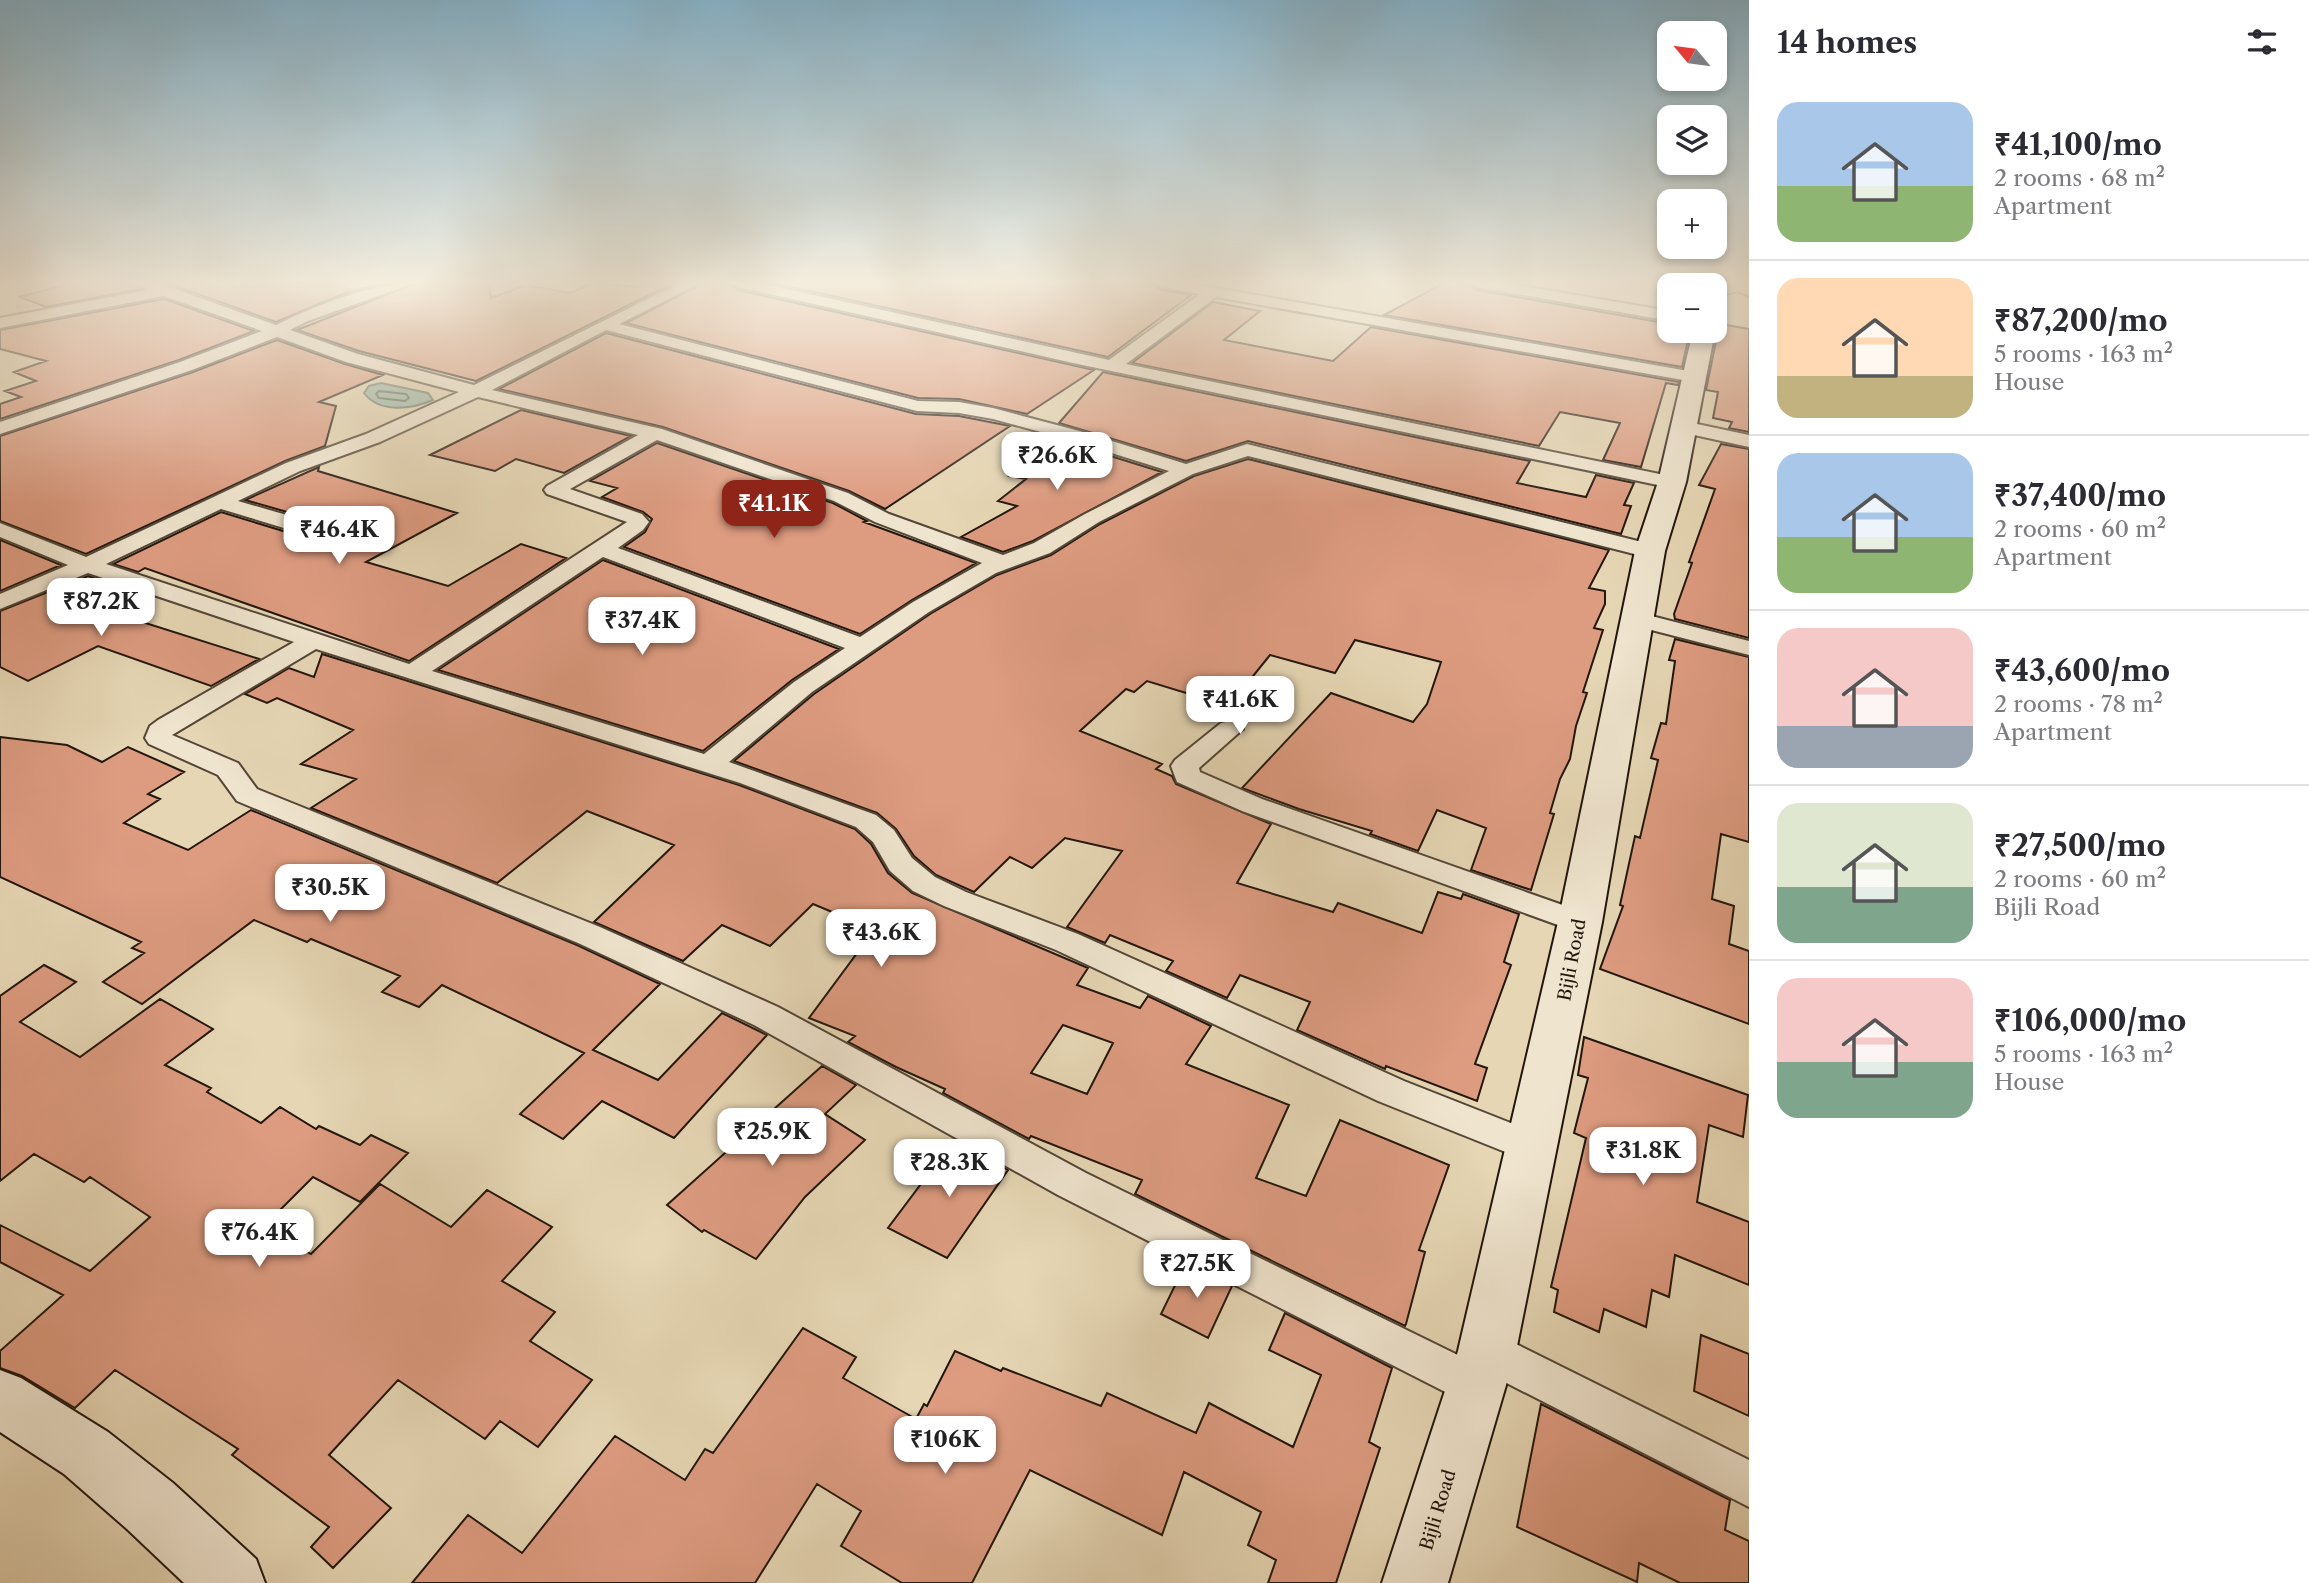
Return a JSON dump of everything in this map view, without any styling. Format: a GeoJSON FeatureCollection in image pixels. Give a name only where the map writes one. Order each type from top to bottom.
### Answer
{"type":"FeatureCollection","features":[{"type":"Feature","properties":{"kind":"street"},"geometry":{"type":"LineString","coordinates":[[0,428],[210,357]]}},
{"type":"Feature","properties":{"kind":"street"},"geometry":{"type":"LineString","coordinates":[[349,357],[476,391],[654,433],[841,497],[882,518],[1004,563]]}},
{"type":"Feature","properties":{"kind":"street"},"geometry":{"type":"LineString","coordinates":[[0,602],[86,565],[293,467],[373,438],[476,391],[542,357]]}},
{"type":"Feature","properties":{"kind":"street"},"geometry":{"type":"LineString","coordinates":[[727,357],[917,406],[964,408],[1120,449],[1186,470]]}},
{"type":"Feature","properties":{"kind":"street"},"geometry":{"type":"LineString","coordinates":[[1071,357],[1672,482]]}},
{"type":"Feature","properties":{"kind":"street"},"geometry":{"type":"LineString","coordinates":[[1112,366],[1125,357]]}},
{"type":"Feature","properties":{"kind":"street"},"geometry":{"type":"LineString","coordinates":[[1579,357],[1695,377]]}},
{"type":"Feature","properties":{"kind":"street","name":"Bijli Road"},"geometry":{"type":"LineString","coordinates":[[1415,1583],[1481,1368],[1533,1148],[1580,922],[1650,551],[1672,482],[1699,357]]}},
{"type":"Feature","properties":{"kind":"street"},"geometry":{"type":"LineString","coordinates":[[1684,427],[1749,441]]}},
{"type":"Feature","properties":{"kind":"street"},"geometry":{"type":"LineString","coordinates":[[412,673],[639,522],[554,490],[654,433]]}},
{"type":"Feature","properties":{"kind":"street"},"geometry":{"type":"LineString","coordinates":[[709,764],[803,687],[958,584],[1042,548],[1092,518],[1186,470],[1247,450],[1650,551]]}},
{"type":"Feature","properties":{"kind":"street"},"geometry":{"type":"LineString","coordinates":[[220,502],[338,537]]}},
{"type":"Feature","properties":{"kind":"street"},"geometry":{"type":"LineString","coordinates":[[0,529],[86,565],[412,673],[709,764],[866,821],[884,836],[901,864],[924,884],[955,899],[1067,942],[1366,1080],[1533,1148]]}},
{"type":"Feature","properties":{"kind":"street"},"geometry":{"type":"LineString","coordinates":[[601,549],[862,646]]}},
{"type":"Feature","properties":{"kind":"street"},"geometry":{"type":"LineString","coordinates":[[1636,619],[1749,648]]}},
{"type":"Feature","properties":{"kind":"street"},"geometry":{"type":"LineString","coordinates":[[315,640],[167,726],[159,732],[158,737],[228,769],[247,795],[589,935],[766,1016],[1072,1184],[1481,1368],[1749,1484]]}},
{"type":"Feature","properties":{"kind":"street"},"geometry":{"type":"LineString","coordinates":[[1230,729],[1185,766],[1187,776],[1252,805],[1580,922]]}},
{"type":"Feature","properties":{"kind":"street"},"geometry":{"type":"LineString","coordinates":[[0,1398],[86,1453],[150,1506],[232,1583]]}},
{"type":"Feature","properties":{"kind":"water"},"geometry":{"type":"Polygon","coordinates":[[[381,383],[428,393],[433,400],[416,406],[387,407],[371,400],[364,393],[369,386],[381,383]]]}},
{"type":"Feature","properties":{"kind":"building"},"geometry":{"type":"Polygon","coordinates":[[[30,357],[187,357],[0,419],[0,404],[21,397],[5,391],[36,381],[14,372],[46,361],[30,357]]]}},
{"type":"Feature","properties":{"kind":"building"},"geometry":{"type":"Polygon","coordinates":[[[233,357],[325,357],[383,375],[319,402],[336,406],[325,446],[285,461],[86,554],[0,521],[0,436],[233,357]]]}},
{"type":"Feature","properties":{"kind":"building"},"geometry":{"type":"Polygon","coordinates":[[[382,357],[524,357],[476,381],[382,357]]]}},
{"type":"Feature","properties":{"kind":"building"},"geometry":{"type":"Polygon","coordinates":[[[560,357],[697,357],[916,414],[959,416],[1010,426],[885,509],[849,491],[663,427],[499,389],[560,357]]]}},
{"type":"Feature","properties":{"kind":"building"},"geometry":{"type":"Polygon","coordinates":[[[758,357],[1036,357],[1094,370],[1027,414],[959,399],[918,398],[758,357]]]}},
{"type":"Feature","properties":{"kind":"building"},"geometry":{"type":"Polygon","coordinates":[[[1140,357],[1312,357],[1333,361],[1338,357],[1538,357],[1679,382],[1678,385],[1666,383],[1641,467],[1603,460],[1620,423],[1560,412],[1539,446],[1132,363],[1140,357]]]}},
{"type":"Feature","properties":{"kind":"building"},"geometry":{"type":"Polygon","coordinates":[[[1624,357],[1684,357],[1682,367],[1624,357]]]}},
{"type":"Feature","properties":{"kind":"building"},"geometry":{"type":"Polygon","coordinates":[[[1713,357],[1749,357],[1749,432],[1729,428],[1732,422],[1713,418],[1718,392],[1706,390],[1713,357]]]}},
{"type":"Feature","properties":{"kind":"building"},"geometry":{"type":"Polygon","coordinates":[[[1103,372],[1530,461],[1517,483],[1586,497],[1596,475],[1634,483],[1624,505],[1631,506],[1621,534],[1248,441],[1186,461],[1059,423],[1103,372]]]}},
{"type":"Feature","properties":{"kind":"building"},"geometry":{"type":"Polygon","coordinates":[[[521,410],[631,436],[564,473],[516,459],[495,471],[430,455],[521,410]]]}},
{"type":"Feature","properties":{"kind":"building"},"geometry":{"type":"Polygon","coordinates":[[[1046,436],[1162,472],[1033,541],[1003,552],[961,537],[1017,506],[998,501],[1026,479],[1009,476],[1046,436]]]}},
{"type":"Feature","properties":{"kind":"building"},"geometry":{"type":"Polygon","coordinates":[[[657,443],[833,503],[867,521],[864,522],[976,563],[860,634],[624,547],[645,532],[652,519],[643,512],[602,497],[617,488],[590,481],[657,443]]]}},
{"type":"Feature","properties":{"kind":"building"},"geometry":{"type":"Polygon","coordinates":[[[1721,444],[1749,449],[1749,638],[1675,619],[1674,614],[1715,489],[1699,485],[1721,444]]]}},
{"type":"Feature","properties":{"kind":"building"},"geometry":{"type":"Polygon","coordinates":[[[1248,459],[1609,550],[1589,588],[1605,591],[1605,604],[1594,628],[1603,630],[1583,692],[1587,693],[1576,726],[1570,759],[1560,779],[1550,813],[1554,814],[1531,890],[1471,870],[1486,828],[1437,810],[1418,851],[1370,834],[1372,831],[1242,788],[1331,693],[1413,722],[1427,704],[1441,662],[1355,640],[1335,673],[1270,655],[1229,706],[1147,681],[1134,692],[1126,689],[1080,731],[1162,764],[1156,769],[1172,776],[1176,784],[1271,824],[1237,883],[1333,912],[1338,903],[1422,933],[1438,892],[1461,899],[1463,894],[1519,914],[1504,962],[1511,965],[1475,1064],[1487,1068],[1477,1101],[1386,1066],[1385,1069],[1297,1030],[1310,1002],[1240,975],[1227,998],[1166,971],[1173,961],[1110,935],[1105,943],[1067,927],[1122,851],[1065,838],[1032,868],[1010,857],[974,892],[936,875],[914,856],[896,829],[877,813],[734,761],[814,694],[930,614],[997,575],[1051,555],[1100,524],[1194,476],[1248,459]]]}},
{"type":"Feature","properties":{"kind":"building"},"geometry":{"type":"Polygon","coordinates":[[[319,467],[318,471],[457,513],[366,562],[448,586],[521,544],[566,558],[409,661],[145,568],[138,572],[113,564],[221,512],[329,545],[346,545],[351,538],[347,529],[245,500],[319,467]]]}},
{"type":"Feature","properties":{"kind":"building"},"geometry":{"type":"Polygon","coordinates":[[[0,540],[61,565],[0,591],[0,540]]]}},
{"type":"Feature","properties":{"kind":"building"},"geometry":{"type":"Polygon","coordinates":[[[603,560],[839,649],[792,680],[703,751],[438,670],[603,560]]]}},
{"type":"Feature","properties":{"kind":"building"},"geometry":{"type":"Polygon","coordinates":[[[88,576],[112,584],[76,601],[259,659],[211,686],[98,646],[28,681],[0,667],[0,611],[88,576]]]}},
{"type":"Feature","properties":{"kind":"building"},"geometry":{"type":"Polygon","coordinates":[[[1675,639],[1749,657],[1749,842],[1721,834],[1712,899],[1734,906],[1729,944],[1749,951],[1749,1024],[1600,969],[1623,906],[1620,905],[1635,836],[1640,838],[1658,760],[1651,758],[1661,723],[1666,724],[1675,661],[1669,660],[1675,639]]]}},
{"type":"Feature","properties":{"kind":"building"},"geometry":{"type":"Polygon","coordinates":[[[322,654],[739,785],[855,829],[871,844],[888,873],[912,893],[1088,968],[1077,985],[1140,1008],[1148,996],[1211,1026],[1186,1064],[1289,1105],[1256,1178],[1306,1196],[1340,1120],[1449,1165],[1419,1250],[1425,1252],[1405,1326],[1135,1194],[1142,1180],[1031,1136],[1029,1139],[943,1093],[945,1089],[848,1042],[855,1036],[809,1018],[863,945],[856,943],[868,927],[813,904],[770,946],[722,925],[683,961],[594,922],[674,845],[587,811],[497,883],[311,808],[356,779],[301,764],[353,730],[277,698],[267,703],[245,694],[289,668],[314,677],[322,654]],[[1063,1025],[1031,1073],[1087,1094],[1113,1043],[1063,1025]]]}},
{"type":"Feature","properties":{"kind":"building"},"geometry":{"type":"Polygon","coordinates":[[[0,737],[67,745],[102,762],[128,747],[184,772],[148,794],[160,799],[124,823],[188,850],[251,810],[577,945],[660,984],[593,1050],[658,1080],[722,1013],[767,1035],[674,1138],[602,1101],[563,1139],[520,1114],[584,1053],[442,985],[419,1007],[382,992],[400,976],[311,939],[307,942],[254,920],[142,1004],[103,982],[144,953],[132,948],[141,942],[0,877],[0,737]]]}},
{"type":"Feature","properties":{"kind":"building"},"geometry":{"type":"Polygon","coordinates":[[[44,965],[76,982],[20,1022],[80,1057],[160,999],[213,1029],[165,1065],[211,1088],[207,1092],[261,1123],[280,1107],[316,1129],[319,1126],[360,1145],[371,1135],[408,1153],[360,1202],[313,1177],[263,1227],[311,1254],[380,1184],[451,1227],[487,1190],[552,1227],[502,1281],[555,1312],[530,1341],[592,1380],[538,1447],[500,1421],[485,1439],[398,1380],[329,1455],[391,1508],[333,1568],[311,1547],[329,1527],[232,1455],[238,1449],[115,1370],[75,1408],[22,1376],[0,1368],[0,1351],[63,1295],[0,1262],[0,1225],[90,1271],[150,1217],[90,1177],[84,1182],[34,1154],[0,1181],[0,996],[44,965]]]}},
{"type":"Feature","properties":{"kind":"building"},"geometry":{"type":"Polygon","coordinates":[[[1584,1037],[1748,1095],[1743,1137],[1709,1125],[1697,1202],[1749,1222],[1749,1285],[1675,1255],[1669,1297],[1652,1290],[1646,1327],[1604,1309],[1599,1332],[1554,1312],[1558,1290],[1551,1287],[1586,1138],[1574,1133],[1588,1078],[1578,1075],[1584,1037]]]}},
{"type":"Feature","properties":{"kind":"building"},"geometry":{"type":"Polygon","coordinates":[[[822,1066],[856,1085],[825,1114],[865,1140],[805,1197],[756,1259],[704,1230],[702,1232],[667,1205],[822,1066]]]}},
{"type":"Feature","properties":{"kind":"building"},"geometry":{"type":"Polygon","coordinates":[[[954,1140],[1008,1170],[947,1258],[888,1228],[954,1140]]]}},
{"type":"Feature","properties":{"kind":"building"},"geometry":{"type":"Polygon","coordinates":[[[1186,1263],[1232,1286],[1208,1338],[1161,1314],[1186,1263]]]}},
{"type":"Feature","properties":{"kind":"building"},"geometry":{"type":"Polygon","coordinates":[[[1285,1313],[1392,1368],[1369,1442],[1380,1448],[1336,1583],[1268,1583],[1276,1560],[1248,1545],[1261,1512],[1184,1472],[1162,1535],[1030,1470],[972,1583],[902,1583],[841,1546],[861,1511],[817,1484],[755,1583],[412,1583],[468,1515],[522,1553],[615,1436],[685,1480],[705,1449],[713,1453],[803,1328],[856,1357],[843,1378],[916,1419],[924,1404],[927,1406],[955,1351],[1001,1371],[1003,1368],[1101,1406],[1107,1393],[1196,1433],[1209,1403],[1293,1447],[1321,1375],[1269,1350],[1285,1313]]]}},
{"type":"Feature","properties":{"kind":"building"},"geometry":{"type":"Polygon","coordinates":[[[1701,1335],[1749,1354],[1749,1416],[1694,1391],[1701,1335]]]}},
{"type":"Feature","properties":{"kind":"building"},"geometry":{"type":"Polygon","coordinates":[[[1541,1404],[1730,1500],[1725,1530],[1749,1541],[1749,1583],[1680,1583],[1639,1563],[1637,1582],[1517,1527],[1541,1404]]]}}]}
